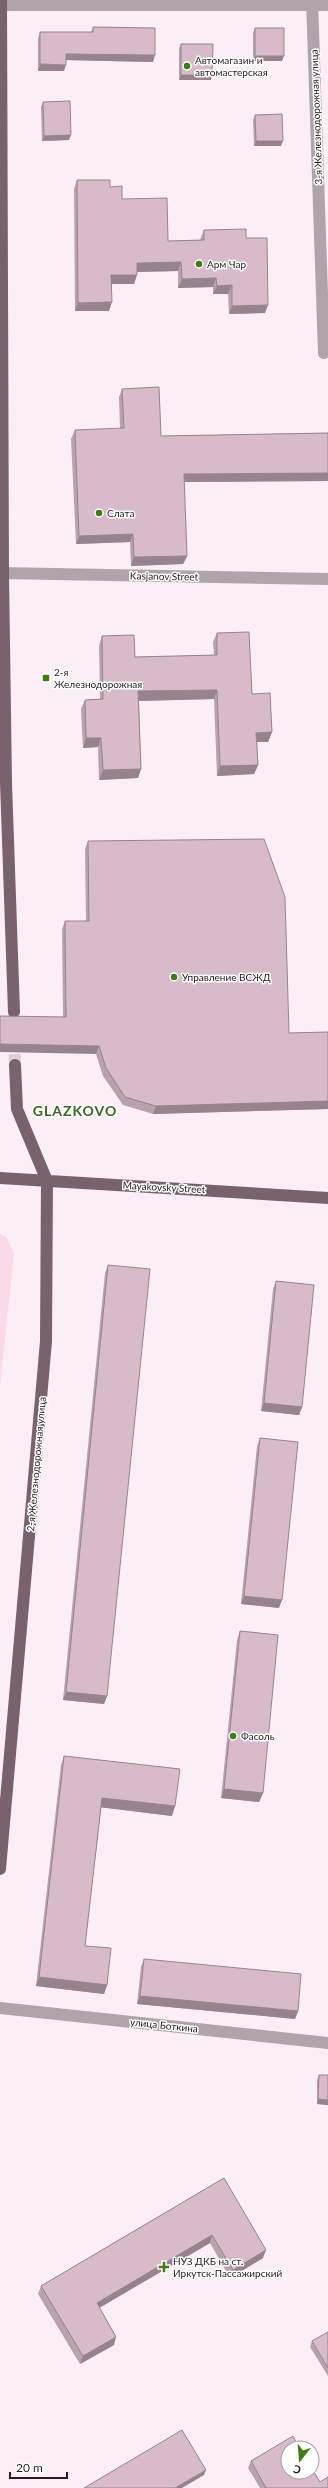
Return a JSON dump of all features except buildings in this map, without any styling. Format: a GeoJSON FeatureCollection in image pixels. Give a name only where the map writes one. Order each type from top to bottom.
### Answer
{"type":"FeatureCollection","features":[{"type":"Feature","properties":{"kind":"main road"},"geometry":{"type":"LineString","coordinates":[[1,3],[2,573],[6,783],[14,1012]]}},
{"type":"Feature","properties":{"kind":"main road","name":"2-я Железнодорожная улица"},"geometry":{"type":"LineString","coordinates":[[0,1869],[46,1341],[47,1182],[17,1108],[15,1065]]}},
{"type":"Feature","properties":{"kind":"main road","name":"Mayakovsky Street"},"geometry":{"type":"LineString","coordinates":[[0,1178],[47,1182],[178,1187],[328,1198]]}},
{"type":"Feature","properties":{"kind":"street"},"geometry":{"type":"LineString","coordinates":[[1,3],[312,3],[328,5]]}},
{"type":"Feature","properties":{"kind":"street","name":"3-я Железнодорожная улица"},"geometry":{"type":"LineString","coordinates":[[312,3],[324,353]]}},
{"type":"Feature","properties":{"kind":"street","name":"Kasjanov Street"},"geometry":{"type":"LineString","coordinates":[[2,573],[328,579]]}},
{"type":"Feature","properties":{"kind":"street","name":"улица Боткина"},"geometry":{"type":"LineString","coordinates":[[0,2008],[328,2043]]}},
{"type":"Feature","properties":{"kind":"shaded area"},"geometry":{"type":"Polygon","coordinates":[[[0,1234],[6,1237],[14,1253],[0,1387],[0,1234]]]}},
{"type":"Feature","properties":{"kind":"tunnel"},"geometry":{"type":"LineString","coordinates":[[14,1036],[15,1065]]}},
{"type":"Feature","properties":{"kind":"place","name":"Автомагазин и автомастерская"},"geometry":{"type":"Point","coordinates":[187,66]}},
{"type":"Feature","properties":{"kind":"place","name":"Арм Чар"},"geometry":{"type":"Point","coordinates":[199,264]}},
{"type":"Feature","properties":{"kind":"place","name":"Слата"},"geometry":{"type":"Point","coordinates":[99,513]}},
{"type":"Feature","properties":{"kind":"place","name":"2-я Железнодорожная"},"geometry":{"type":"Point","coordinates":[46,678]}},
{"type":"Feature","properties":{"kind":"place","name":"Управление ВСЖД"},"geometry":{"type":"Point","coordinates":[174,977]}},
{"type":"Feature","properties":{"kind":"place","name":"Фасоль"},"geometry":{"type":"Point","coordinates":[233,1736]}},
{"type":"Feature","properties":{"kind":"place","name":"НУЗ ДКБ на ст. Иркутск-Пассажирский"},"geometry":{"type":"Point","coordinates":[164,2267]}},
{"type":"Feature","properties":{"kind":"district","name":"GLAZKOVO"},"geometry":{"type":"Point","coordinates":[75,1110]}}]}
